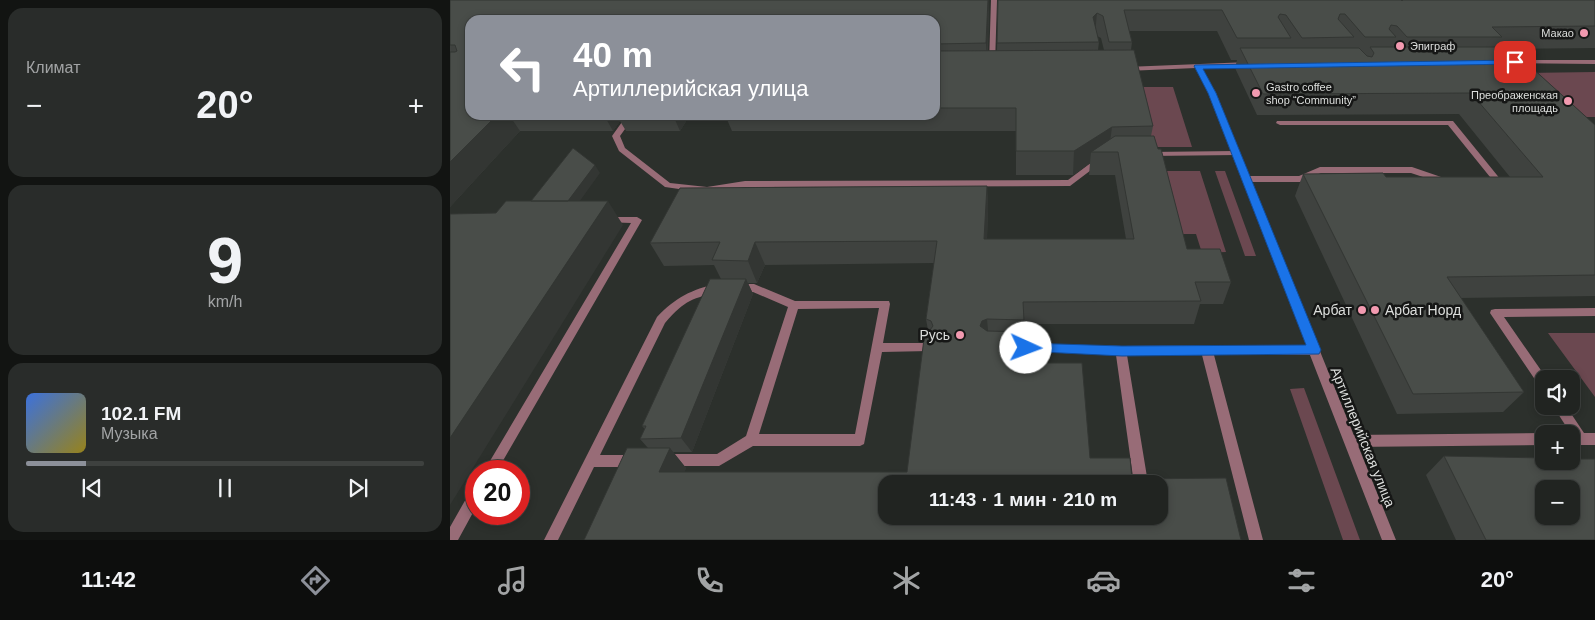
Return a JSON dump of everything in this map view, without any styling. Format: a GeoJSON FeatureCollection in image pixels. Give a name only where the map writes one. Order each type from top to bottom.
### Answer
{"type":"FeatureCollection","features":[{"type":"Feature","properties":{"kind":"street"},"geometry":{"type":"LineString","coordinates":[[992,69],[994,0]]}},
{"type":"Feature","properties":{"kind":"street"},"geometry":{"type":"LineString","coordinates":[[1505,62],[1595,62]]}},
{"type":"Feature","properties":{"kind":"street"},"geometry":{"type":"LineString","coordinates":[[1121,69],[1255,64]]}},
{"type":"Feature","properties":{"kind":"street","name":"Артиллерийская улица"},"geometry":{"type":"LineString","coordinates":[[1198,66],[1212,93],[1389,540]]}},
{"type":"Feature","properties":{"kind":"street"},"geometry":{"type":"LineString","coordinates":[[982,69],[1001,69]]}},
{"type":"Feature","properties":{"kind":"street"},"geometry":{"type":"LineString","coordinates":[[1393,114],[1400,123]]}},
{"type":"Feature","properties":{"kind":"street"},"geometry":{"type":"LineString","coordinates":[[627,120],[616,136],[622,149],[668,185],[707,190],[745,184],[1070,183],[1110,154]]}},
{"type":"Feature","properties":{"kind":"street"},"geometry":{"type":"LineString","coordinates":[[1280,123],[1450,123],[1497,180],[1480,180]]}},
{"type":"Feature","properties":{"kind":"street"},"geometry":{"type":"LineString","coordinates":[[1138,154],[1235,153]]}},
{"type":"Feature","properties":{"kind":"street"},"geometry":{"type":"LineString","coordinates":[[1246,180],[1300,179],[1320,170],[1412,170],[1437,180],[1454,180]]}},
{"type":"Feature","properties":{"kind":"street"},"geometry":{"type":"LineString","coordinates":[[496,460],[637,220],[598,220]]}},
{"type":"Feature","properties":{"kind":"street"},"geometry":{"type":"LineString","coordinates":[[551,540],[590,461],[661,320],[675,303],[694,292],[716,288],[754,288],[794,305],[885,304],[860,440],[751,440],[719,460],[590,461]]}},
{"type":"Feature","properties":{"kind":"street"},"geometry":{"type":"LineString","coordinates":[[751,440],[794,305]]}},
{"type":"Feature","properties":{"kind":"street"},"geometry":{"type":"LineString","coordinates":[[1535,371],[1495,312],[1595,312]]}},
{"type":"Feature","properties":{"kind":"street"},"geometry":{"type":"LineString","coordinates":[[877,348],[930,347]]}},
{"type":"Feature","properties":{"kind":"street"},"geometry":{"type":"LineString","coordinates":[[998,347],[1122,351],[1314,350]]}},
{"type":"Feature","properties":{"kind":"street"},"geometry":{"type":"LineString","coordinates":[[1122,351],[1140,475]]}},
{"type":"Feature","properties":{"kind":"street"},"geometry":{"type":"LineString","coordinates":[[1208,351],[1256,540]]}},
{"type":"Feature","properties":{"kind":"street"},"geometry":{"type":"LineString","coordinates":[[1350,441],[1535,439]]}},
{"type":"Feature","properties":{"kind":"street"},"geometry":{"type":"LineString","coordinates":[[1580,439],[1595,439]]}},
{"type":"Feature","properties":{"kind":"street"},"geometry":{"type":"LineString","coordinates":[[450,540],[465,514]]}},
{"type":"Feature","properties":{"kind":"shaded area"},"geometry":{"type":"Polygon","coordinates":[[[1595,72],[1595,117],[1565,117],[1517,73],[1595,72]]]}},
{"type":"Feature","properties":{"kind":"shaded area"},"geometry":{"type":"Polygon","coordinates":[[[1136,87],[1173,87],[1192,147],[1151,147],[1136,87]]]}},
{"type":"Feature","properties":{"kind":"shaded area"},"geometry":{"type":"Polygon","coordinates":[[[1159,171],[1200,171],[1226,252],[1202,253],[1196,234],[1175,234],[1159,171]]]}},
{"type":"Feature","properties":{"kind":"shaded area"},"geometry":{"type":"Polygon","coordinates":[[[1215,171],[1225,171],[1256,256],[1245,256],[1215,171]]]}},
{"type":"Feature","properties":{"kind":"shaded area"},"geometry":{"type":"Polygon","coordinates":[[[1548,333],[1595,333],[1595,397],[1580,377],[1580,370],[1575,370],[1548,333]]]}},
{"type":"Feature","properties":{"kind":"shaded area"},"geometry":{"type":"Polygon","coordinates":[[[1304,388],[1360,540],[1343,540],[1290,389],[1304,388]]]}},
{"type":"Feature","properties":{"kind":"building"},"geometry":{"type":"Polygon","coordinates":[[[450,0],[988,0],[986,43],[940,44],[940,15],[465,15],[465,120],[492,120],[450,162],[450,52],[457,51],[455,45],[450,45],[450,0]]]}},
{"type":"Feature","properties":{"kind":"building"},"geometry":{"type":"Polygon","coordinates":[[[998,0],[1595,0],[1595,26],[1492,27],[1502,37],[1407,37],[1397,26],[1391,25],[1389,29],[1396,37],[1365,37],[1345,14],[1340,14],[1338,19],[1354,37],[1302,38],[1286,15],[1280,14],[1278,17],[1291,38],[1237,38],[1222,10],[1124,10],[1132,42],[1109,42],[1103,16],[1097,13],[1093,17],[1099,42],[997,43],[998,0]]]}},
{"type":"Feature","properties":{"kind":"building"},"geometry":{"type":"Polygon","coordinates":[[[1370,47],[1509,47],[1595,125],[1595,275],[1447,277],[1524,392],[1413,394],[1303,174],[1383,173],[1386,177],[1543,177],[1471,93],[1263,94],[1240,48],[1359,48],[1367,56],[1372,57],[1374,53],[1370,47]]]}},
{"type":"Feature","properties":{"kind":"building"},"geometry":{"type":"Polygon","coordinates":[[[1134,50],[1153,126],[1112,127],[1074,151],[1016,151],[1016,108],[940,108],[940,51],[1134,50]]]}},
{"type":"Feature","properties":{"kind":"building"},"geometry":{"type":"Polygon","coordinates":[[[1115,136],[1154,136],[1158,149],[1161,149],[1187,249],[1220,249],[1231,282],[1195,282],[1201,301],[1023,302],[1024,320],[987,319],[982,321],[980,326],[987,331],[1024,332],[1024,363],[1082,363],[1090,458],[1130,458],[1132,475],[878,475],[878,525],[1168,525],[1168,479],[1226,478],[1241,540],[584,540],[627,448],[670,448],[659,472],[907,472],[925,331],[930,330],[933,326],[931,321],[926,319],[937,241],[755,242],[748,261],[712,260],[720,242],[650,243],[680,188],[987,186],[984,239],[1134,239],[1118,152],[1091,152],[1115,136]]]}},
{"type":"Feature","properties":{"kind":"building"},"geometry":{"type":"Polygon","coordinates":[[[573,148],[595,165],[568,201],[531,201],[573,148]]]}},
{"type":"Feature","properties":{"kind":"building"},"geometry":{"type":"Polygon","coordinates":[[[506,201],[608,201],[450,438],[450,214],[496,213],[506,201]]]}},
{"type":"Feature","properties":{"kind":"building"},"geometry":{"type":"Polygon","coordinates":[[[710,279],[746,279],[681,438],[640,439],[646,426],[642,426],[710,279]]]}},
{"type":"Feature","properties":{"kind":"building"},"geometry":{"type":"Polygon","coordinates":[[[1444,456],[1535,458],[1535,470],[1580,470],[1580,459],[1595,459],[1595,540],[1486,540],[1444,456]]]}},
{"type":"Feature","properties":{"kind":"place","name":"Макао"},"geometry":{"type":"Point","coordinates":[1584,33]}},
{"type":"Feature","properties":{"kind":"place","name":"Эпиграф"},"geometry":{"type":"Point","coordinates":[1400,46]}},
{"type":"Feature","properties":{"kind":"place","name":"Gastro coffee shop “Community”"},"geometry":{"type":"Point","coordinates":[1256,93]}},
{"type":"Feature","properties":{"kind":"place","name":"Преображенская площадь"},"geometry":{"type":"Point","coordinates":[1568,101]}},
{"type":"Feature","properties":{"kind":"place","name":"Арбат"},"geometry":{"type":"Point","coordinates":[1362,310]}},
{"type":"Feature","properties":{"kind":"place","name":"Арбат Норд"},"geometry":{"type":"Point","coordinates":[1375,310]}},
{"type":"Feature","properties":{"kind":"place","name":"Русь"},"geometry":{"type":"Point","coordinates":[960,335]}},
{"type":"Feature","properties":{"kind":"route"},"geometry":{"type":"LineString","coordinates":[[1026,348],[1122,351],[1314,350],[1212,93],[1198,66],[1218,64],[1515,62]]}}]}
